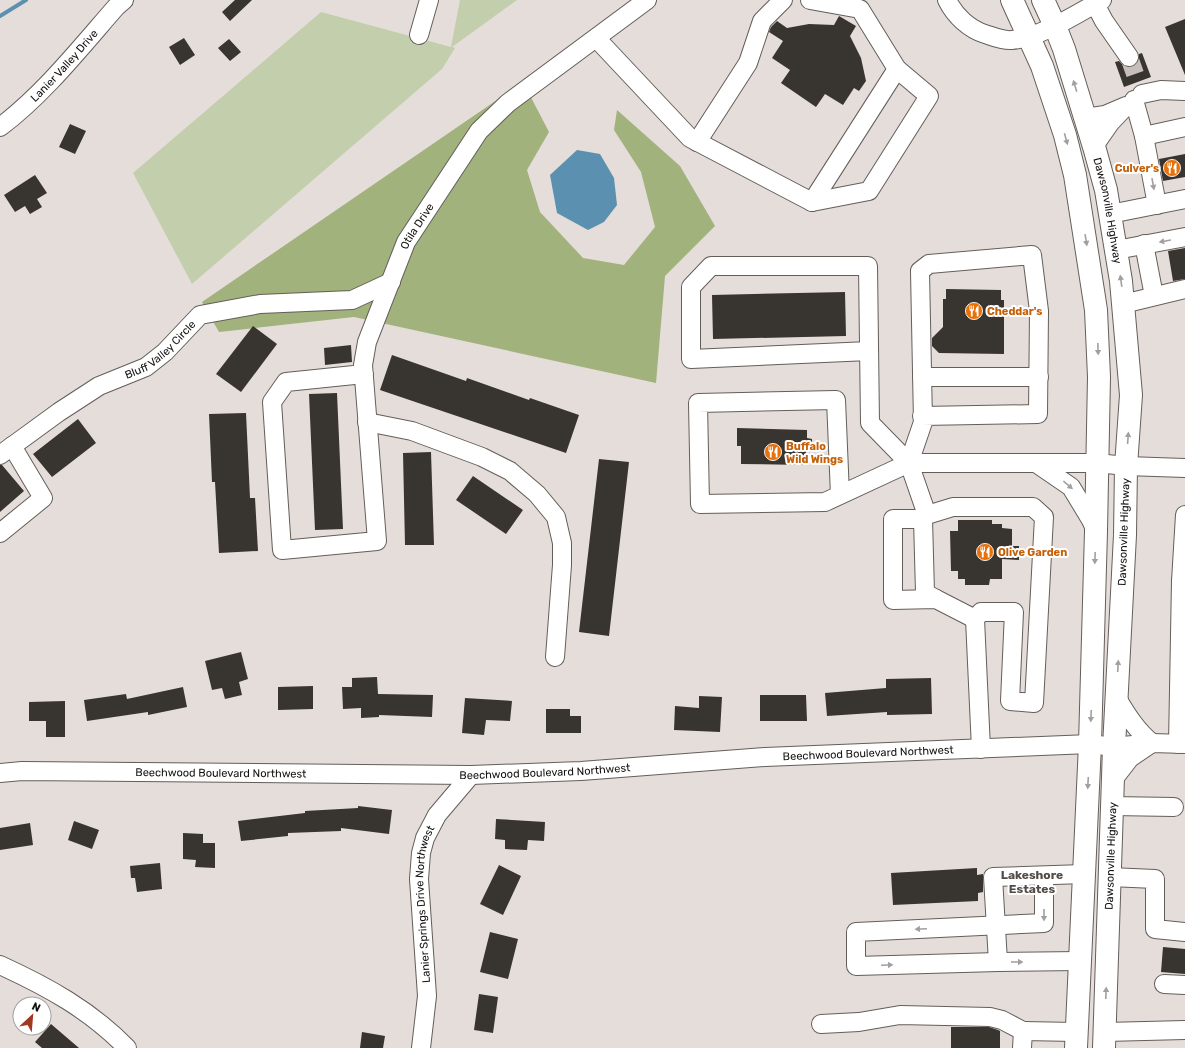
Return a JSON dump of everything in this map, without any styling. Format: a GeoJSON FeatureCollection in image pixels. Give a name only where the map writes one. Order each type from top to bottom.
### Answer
{"type":"FeatureCollection","features":[{"type":"Feature","properties":{"kind":"main road"},"geometry":{"type":"LineString","coordinates":[[1012,0],[1042,66],[1065,135],[1075,175],[1096,310],[1098,355],[1096,531],[1090,744],[1076,1040],[1105,1040]]}},
{"type":"Feature","properties":{"kind":"main road","name":"Dawsonville Highway"},"geometry":{"type":"LineString","coordinates":[[1043,0],[1055,26],[1094,146],[1106,190],[1123,304],[1131,395],[1126,466],[1125,535],[1114,747],[1105,1040]]}},
{"type":"Feature","properties":{"kind":"street","name":"Lanier Valley Drive"},"geometry":{"type":"LineString","coordinates":[[0,127],[28,103],[70,60],[116,7],[124,0]]}},
{"type":"Feature","properties":{"kind":"street"},"geometry":{"type":"LineString","coordinates":[[418,35],[429,0]]}},
{"type":"Feature","properties":{"kind":"street","name":"Otila Drive"},"geometry":{"type":"LineString","coordinates":[[364,374],[286,382],[272,402],[282,550],[377,540],[367,422],[364,374],[363,365],[367,342],[406,242],[479,131],[508,103],[647,0]]}},
{"type":"Feature","properties":{"kind":"street"},"geometry":{"type":"LineString","coordinates":[[697,142],[748,63],[762,21],[784,0]]}},
{"type":"Feature","properties":{"kind":"street"},"geometry":{"type":"LineString","coordinates":[[596,38],[690,138],[697,142],[812,202],[869,191],[929,96],[897,69],[860,10],[810,0]]}},
{"type":"Feature","properties":{"kind":"street"},"geometry":{"type":"LineString","coordinates":[[947,0],[961,20],[975,31],[996,38],[1012,40],[1029,37],[1055,26],[1097,1],[1104,21],[1129,58]]}},
{"type":"Feature","properties":{"kind":"street"},"geometry":{"type":"LineString","coordinates":[[812,202],[897,69]]}},
{"type":"Feature","properties":{"kind":"street"},"geometry":{"type":"LineString","coordinates":[[1085,118],[1105,115],[1135,96],[1161,90],[1179,91]]}},
{"type":"Feature","properties":{"kind":"street"},"geometry":{"type":"LineString","coordinates":[[1135,96],[1148,135],[1156,205]]}},
{"type":"Feature","properties":{"kind":"street"},"geometry":{"type":"LineString","coordinates":[[1094,146],[1110,123],[1135,96]]}},
{"type":"Feature","properties":{"kind":"street"},"geometry":{"type":"LineString","coordinates":[[1148,135],[1185,127]]}},
{"type":"Feature","properties":{"kind":"street"},"geometry":{"type":"LineString","coordinates":[[1148,135],[1161,141],[1185,136]]}},
{"type":"Feature","properties":{"kind":"street"},"geometry":{"type":"LineString","coordinates":[[1110,214],[1185,199]]}},
{"type":"Feature","properties":{"kind":"street"},"geometry":{"type":"LineString","coordinates":[[1116,250],[1185,237]]}},
{"type":"Feature","properties":{"kind":"street"},"geometry":{"type":"LineString","coordinates":[[1144,244],[1154,296]]}},
{"type":"Feature","properties":{"kind":"street"},"geometry":{"type":"LineString","coordinates":[[909,463],[922,422],[920,271],[930,264],[1032,255],[1039,311],[1038,414],[922,416]]}},
{"type":"Feature","properties":{"kind":"street"},"geometry":{"type":"LineString","coordinates":[[869,351],[691,359],[691,287],[711,266],[868,266],[870,423],[909,463],[925,517],[925,593],[974,619]]}},
{"type":"Feature","properties":{"kind":"street","name":"Bluff Valley Circle"},"geometry":{"type":"LineString","coordinates":[[0,533],[43,498],[6,450],[59,412],[99,386],[146,367],[164,352],[200,315],[260,304],[352,300],[391,282]]}},
{"type":"Feature","properties":{"kind":"street"},"geometry":{"type":"LineString","coordinates":[[1123,304],[1185,289]]}},
{"type":"Feature","properties":{"kind":"street"},"geometry":{"type":"LineString","coordinates":[[922,377],[1039,377]]}},
{"type":"Feature","properties":{"kind":"street"},"geometry":{"type":"LineString","coordinates":[[840,495],[836,400],[698,403],[700,504],[825,502],[909,463],[1097,463],[1126,466],[1185,468]]}},
{"type":"Feature","properties":{"kind":"street"},"geometry":{"type":"LineString","coordinates":[[367,422],[412,431],[482,456],[510,471],[537,494],[556,517],[562,543],[562,565],[555,656]]}},
{"type":"Feature","properties":{"kind":"street"},"geometry":{"type":"LineString","coordinates":[[1036,463],[1071,486],[1096,531]]}},
{"type":"Feature","properties":{"kind":"street"},"geometry":{"type":"LineString","coordinates":[[936,599],[893,600],[893,519],[925,517],[953,507],[1033,507],[1044,517],[1034,703],[1010,701],[1014,612]]}},
{"type":"Feature","properties":{"kind":"street"},"geometry":{"type":"LineString","coordinates":[[1181,744],[1185,516]]}},
{"type":"Feature","properties":{"kind":"street"},"geometry":{"type":"LineString","coordinates":[[981,749],[974,619],[981,612],[1039,613]]}},
{"type":"Feature","properties":{"kind":"street"},"geometry":{"type":"LineString","coordinates":[[1113,780],[1130,758],[1152,743],[1142,735],[1126,714],[1117,698]]}},
{"type":"Feature","properties":{"kind":"street","name":"Beechwood Boulevard Northwest"},"geometry":{"type":"LineString","coordinates":[[0,773],[22,771],[91,773],[471,775],[581,771],[766,757],[1090,744],[1114,747],[1152,743],[1181,744]]}},
{"type":"Feature","properties":{"kind":"street","name":"Lanier Springs Drive Northwest"},"geometry":{"type":"LineString","coordinates":[[420,1048],[427,996],[419,879],[421,852],[425,838],[437,815],[471,775]]}},
{"type":"Feature","properties":{"kind":"street"},"geometry":{"type":"LineString","coordinates":[[1112,806],[1174,807]]}},
{"type":"Feature","properties":{"kind":"street"},"geometry":{"type":"LineString","coordinates":[[998,962],[993,877],[1084,874]]}},
{"type":"Feature","properties":{"kind":"street"},"geometry":{"type":"LineString","coordinates":[[1044,876],[1044,923],[856,932],[856,966],[1080,961]]}},
{"type":"Feature","properties":{"kind":"street"},"geometry":{"type":"LineString","coordinates":[[1110,877],[1155,879],[1155,929],[1185,932]]}},
{"type":"Feature","properties":{"kind":"street"},"geometry":{"type":"LineString","coordinates":[[0,965],[59,995],[88,1013],[127,1048]]}},
{"type":"Feature","properties":{"kind":"street"},"geometry":{"type":"LineString","coordinates":[[1164,984],[1185,985]]}},
{"type":"Feature","properties":{"kind":"street"},"geometry":{"type":"LineString","coordinates":[[821,1024],[859,1022],[900,1015],[982,1017],[1002,1020],[1022,1040],[1076,1040]]}},
{"type":"Feature","properties":{"kind":"street"},"geometry":{"type":"LineString","coordinates":[[1105,1040],[1185,1030]]}},
{"type":"Feature","properties":{"kind":"green space"},"geometry":{"type":"Polygon","coordinates":[[[460,0],[517,0],[452,47],[455,48],[442,69],[192,284],[133,173],[321,12],[451,47],[460,0]]]}},
{"type":"Feature","properties":{"kind":"green space"},"geometry":{"type":"Polygon","coordinates":[[[523,82],[549,132],[527,170],[540,212],[583,258],[624,265],[655,227],[641,172],[614,130],[617,110],[680,166],[715,226],[665,276],[656,383],[354,317],[219,332],[202,302],[523,82]]]}},
{"type":"Feature","properties":{"kind":"water"},"geometry":{"type":"Polygon","coordinates":[[[577,150],[600,154],[614,178],[617,205],[604,222],[588,230],[557,213],[550,175],[577,150]]]}},
{"type":"Feature","properties":{"kind":"building"},"geometry":{"type":"Polygon","coordinates":[[[235,0],[252,0],[230,21],[222,12],[235,0]]]}},
{"type":"Feature","properties":{"kind":"building"},"geometry":{"type":"Polygon","coordinates":[[[839,16],[856,26],[850,36],[861,58],[866,81],[859,91],[854,88],[843,105],[825,94],[816,107],[781,83],[790,70],[772,58],[783,41],[769,32],[771,27],[777,21],[787,28],[809,24],[834,25],[839,16]]]}},
{"type":"Feature","properties":{"kind":"building"},"geometry":{"type":"Polygon","coordinates":[[[1185,19],[1185,75],[1165,27],[1185,19]]]}},
{"type":"Feature","properties":{"kind":"building"},"geometry":{"type":"Polygon","coordinates":[[[184,38],[195,55],[180,65],[169,47],[184,38]]]}},
{"type":"Feature","properties":{"kind":"building"},"geometry":{"type":"Polygon","coordinates":[[[229,39],[241,52],[230,61],[218,48],[229,39]]]}},
{"type":"Feature","properties":{"kind":"building"},"geometry":{"type":"Polygon","coordinates":[[[1142,53],[1151,77],[1124,87],[1115,62],[1119,61],[1124,66],[1130,67],[1138,62],[1139,54],[1142,53]]]}},
{"type":"Feature","properties":{"kind":"building"},"geometry":{"type":"Polygon","coordinates":[[[70,124],[86,131],[75,154],[59,147],[70,124]]]}},
{"type":"Feature","properties":{"kind":"building","name":"Culver's"},"geometry":{"type":"Polygon","coordinates":[[[1185,154],[1185,177],[1163,181],[1159,159],[1185,154]]]}},
{"type":"Feature","properties":{"kind":"building"},"geometry":{"type":"Polygon","coordinates":[[[35,175],[47,193],[37,199],[42,207],[30,214],[25,206],[15,212],[4,195],[35,175]]]}},
{"type":"Feature","properties":{"kind":"building"},"geometry":{"type":"Polygon","coordinates":[[[1185,248],[1185,279],[1173,281],[1168,251],[1185,248]]]}},
{"type":"Feature","properties":{"kind":"building","name":"Cheddar's"},"geometry":{"type":"Polygon","coordinates":[[[946,289],[1001,290],[1001,300],[1004,300],[1004,354],[939,353],[932,346],[932,338],[943,327],[943,299],[946,299],[946,289]]]}},
{"type":"Feature","properties":{"kind":"building"},"geometry":{"type":"Polygon","coordinates":[[[845,292],[846,336],[713,339],[712,295],[845,292]]]}},
{"type":"Feature","properties":{"kind":"building"},"geometry":{"type":"Polygon","coordinates":[[[253,326],[277,344],[241,392],[216,374],[253,326]]]}},
{"type":"Feature","properties":{"kind":"building"},"geometry":{"type":"Polygon","coordinates":[[[351,345],[352,362],[325,365],[324,348],[351,345]]]}},
{"type":"Feature","properties":{"kind":"building"},"geometry":{"type":"Polygon","coordinates":[[[392,355],[466,381],[467,378],[529,400],[530,398],[579,415],[566,453],[380,390],[392,355]]]}},
{"type":"Feature","properties":{"kind":"building"},"geometry":{"type":"Polygon","coordinates":[[[337,393],[343,529],[315,530],[309,394],[337,393]]]}},
{"type":"Feature","properties":{"kind":"building"},"geometry":{"type":"Polygon","coordinates":[[[246,413],[250,498],[255,498],[258,551],[219,553],[215,482],[212,482],[209,414],[246,413]]]}},
{"type":"Feature","properties":{"kind":"building"},"geometry":{"type":"Polygon","coordinates":[[[78,419],[96,443],[52,477],[33,454],[78,419]]]}},
{"type":"Feature","properties":{"kind":"building"},"geometry":{"type":"Polygon","coordinates":[[[737,428],[807,430],[807,438],[812,439],[812,450],[806,450],[806,465],[741,464],[741,446],[737,446],[737,428]]]}},
{"type":"Feature","properties":{"kind":"building"},"geometry":{"type":"Polygon","coordinates":[[[431,452],[434,545],[405,545],[403,453],[431,452]]]}},
{"type":"Feature","properties":{"kind":"building"},"geometry":{"type":"Polygon","coordinates":[[[599,459],[629,462],[609,636],[579,632],[599,459]]]}},
{"type":"Feature","properties":{"kind":"building"},"geometry":{"type":"Polygon","coordinates":[[[0,465],[2,465],[24,491],[0,512],[0,465]]]}},
{"type":"Feature","properties":{"kind":"building"},"geometry":{"type":"Polygon","coordinates":[[[473,476],[523,510],[506,534],[456,500],[473,476]]]}},
{"type":"Feature","properties":{"kind":"building","name":"Olive Garden"},"geometry":{"type":"Polygon","coordinates":[[[958,520],[992,520],[992,524],[1002,524],[1002,528],[1012,529],[1012,546],[1019,546],[1019,560],[1002,559],[1002,579],[990,579],[989,585],[965,585],[965,579],[958,579],[958,571],[951,571],[950,531],[958,531],[958,520]]]}},
{"type":"Feature","properties":{"kind":"building"},"geometry":{"type":"Polygon","coordinates":[[[241,652],[248,679],[239,682],[242,695],[225,699],[222,688],[212,690],[205,661],[241,652]]]}},
{"type":"Feature","properties":{"kind":"building"},"geometry":{"type":"Polygon","coordinates":[[[377,677],[378,694],[433,695],[432,717],[379,715],[379,717],[361,718],[361,708],[343,709],[342,687],[352,687],[352,678],[377,677]]]}},
{"type":"Feature","properties":{"kind":"building"},"geometry":{"type":"Polygon","coordinates":[[[931,678],[932,714],[887,715],[887,712],[827,716],[825,693],[886,688],[886,679],[931,678]]]}},
{"type":"Feature","properties":{"kind":"building"},"geometry":{"type":"Polygon","coordinates":[[[313,686],[313,709],[278,710],[278,687],[313,686]]]}},
{"type":"Feature","properties":{"kind":"building"},"geometry":{"type":"Polygon","coordinates":[[[183,687],[187,707],[148,715],[148,712],[87,721],[84,700],[126,694],[127,699],[183,687]]]}},
{"type":"Feature","properties":{"kind":"building"},"geometry":{"type":"Polygon","coordinates":[[[760,695],[806,695],[807,721],[760,721],[760,695]]]}},
{"type":"Feature","properties":{"kind":"building"},"geometry":{"type":"Polygon","coordinates":[[[699,696],[722,697],[720,732],[674,730],[675,706],[699,708],[699,696]]]}},
{"type":"Feature","properties":{"kind":"building"},"geometry":{"type":"Polygon","coordinates":[[[465,698],[512,701],[510,721],[486,720],[484,735],[462,733],[465,698]]]}},
{"type":"Feature","properties":{"kind":"building"},"geometry":{"type":"Polygon","coordinates":[[[65,701],[65,737],[46,737],[46,721],[29,721],[29,702],[65,701]]]}},
{"type":"Feature","properties":{"kind":"building"},"geometry":{"type":"Polygon","coordinates":[[[546,709],[570,709],[570,716],[581,716],[581,733],[546,733],[546,709]]]}},
{"type":"Feature","properties":{"kind":"building"},"geometry":{"type":"Polygon","coordinates":[[[358,806],[392,810],[389,834],[341,828],[341,831],[288,833],[288,836],[241,841],[238,821],[305,813],[305,811],[358,808],[358,806]]]}},
{"type":"Feature","properties":{"kind":"building"},"geometry":{"type":"Polygon","coordinates":[[[496,819],[545,822],[544,841],[528,840],[527,850],[505,849],[505,840],[495,839],[496,819]]]}},
{"type":"Feature","properties":{"kind":"building"},"geometry":{"type":"Polygon","coordinates":[[[74,821],[99,830],[92,849],[68,840],[74,821]]]}},
{"type":"Feature","properties":{"kind":"building"},"geometry":{"type":"Polygon","coordinates":[[[30,823],[33,845],[0,850],[0,828],[30,823]]]}},
{"type":"Feature","properties":{"kind":"building"},"geometry":{"type":"Polygon","coordinates":[[[183,833],[203,834],[203,843],[215,843],[215,868],[195,867],[196,860],[183,859],[183,833]]]}},
{"type":"Feature","properties":{"kind":"building"},"geometry":{"type":"Polygon","coordinates":[[[160,863],[162,889],[137,892],[135,878],[131,878],[130,866],[160,863]]]}},
{"type":"Feature","properties":{"kind":"building"},"geometry":{"type":"Polygon","coordinates":[[[499,865],[521,876],[503,915],[480,904],[499,865]]]}},
{"type":"Feature","properties":{"kind":"building"},"geometry":{"type":"Polygon","coordinates":[[[977,868],[977,875],[983,874],[983,892],[978,893],[978,901],[893,905],[891,873],[977,868]]]}},
{"type":"Feature","properties":{"kind":"building"},"geometry":{"type":"Polygon","coordinates":[[[490,932],[518,939],[508,979],[480,972],[490,932]]]}},
{"type":"Feature","properties":{"kind":"building"},"geometry":{"type":"Polygon","coordinates":[[[1163,947],[1185,949],[1185,974],[1161,972],[1163,947]]]}},
{"type":"Feature","properties":{"kind":"building"},"geometry":{"type":"Polygon","coordinates":[[[479,994],[498,997],[493,1033],[474,1030],[479,994]]]}},
{"type":"Feature","properties":{"kind":"building"},"geometry":{"type":"Polygon","coordinates":[[[52,1025],[79,1048],[42,1048],[35,1042],[40,1036],[52,1036],[52,1025]]]}},
{"type":"Feature","properties":{"kind":"building"},"geometry":{"type":"Polygon","coordinates":[[[951,1027],[989,1027],[998,1030],[1000,1031],[1000,1048],[951,1048],[951,1027]]]}},
{"type":"Feature","properties":{"kind":"building"},"geometry":{"type":"Polygon","coordinates":[[[362,1032],[385,1036],[383,1048],[360,1048],[362,1032]]]}},
{"type":"Feature","properties":{"kind":"waterway"},"geometry":{"type":"LineString","coordinates":[[0,16],[26,0]]}},
{"type":"Feature","properties":{"kind":"tunnel"},"geometry":{"type":"LineString","coordinates":[[1129,57],[1138,82]]}},
{"type":"Feature","properties":{"kind":"place","name":"Culver's"},"geometry":{"type":"Point","coordinates":[1172,168]}},
{"type":"Feature","properties":{"kind":"place","name":"Cheddar's"},"geometry":{"type":"Point","coordinates":[974,311]}},
{"type":"Feature","properties":{"kind":"place","name":"Buffalo Wild Wings"},"geometry":{"type":"Point","coordinates":[773,452]}},
{"type":"Feature","properties":{"kind":"place","name":"Olive Garden"},"geometry":{"type":"Point","coordinates":[985,552]}},
{"type":"Feature","properties":{"kind":"district","name":"Lakeshore Estates"},"geometry":{"type":"Point","coordinates":[1032,882]}}]}
